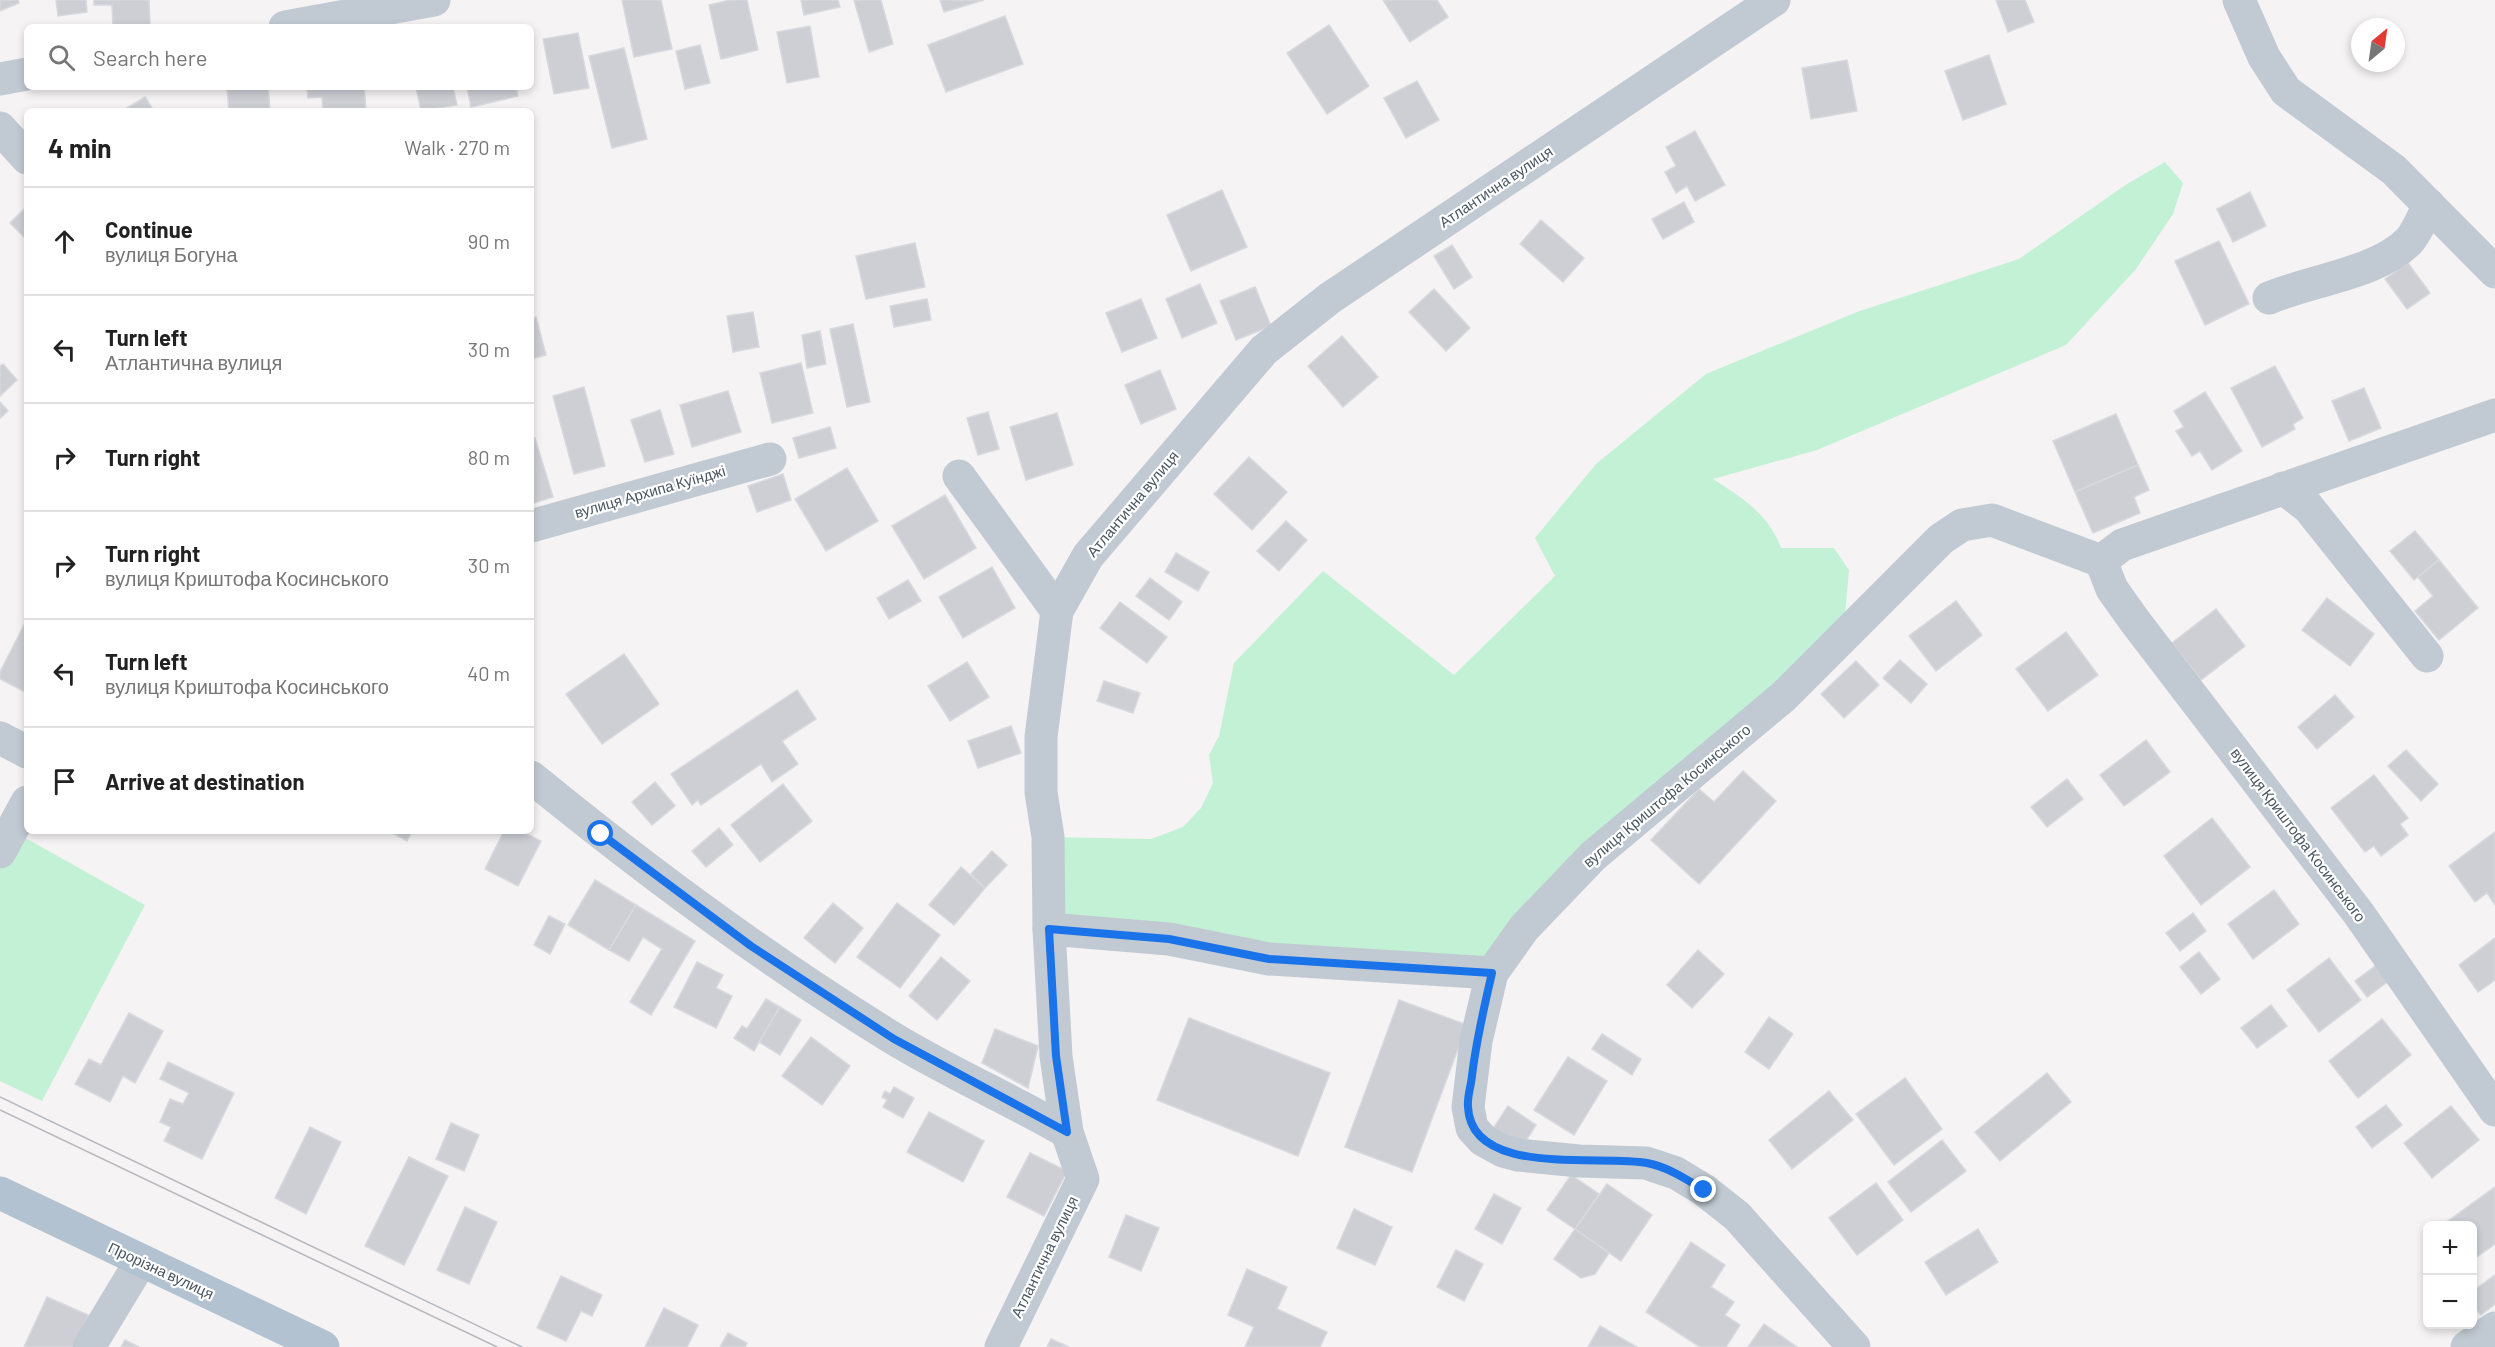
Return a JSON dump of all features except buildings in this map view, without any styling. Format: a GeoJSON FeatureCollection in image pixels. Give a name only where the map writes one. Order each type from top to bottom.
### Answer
{"type":"FeatureCollection","features":[{"type":"Feature","properties":{"kind":"main road","name":"Прорізна вулиця"},"geometry":{"type":"LineString","coordinates":[[0,1193],[323,1347]]}},
{"type":"Feature","properties":{"kind":"street"},"geometry":{"type":"LineString","coordinates":[[302,24],[434,0]]}},
{"type":"Feature","properties":{"kind":"street","name":"Атлантична вулиця"},"geometry":{"type":"LineString","coordinates":[[1000,1347],[1083,1179],[1067,1132],[1056,1056],[1049,929],[1048,837],[1041,792],[1041,737],[1057,611],[1088,556],[1263,350],[1330,298],[1774,0]]}},
{"type":"Feature","properties":{"kind":"street"},"geometry":{"type":"LineString","coordinates":[[2240,0],[2264,57],[2286,91],[2394,170],[2495,272]]}},
{"type":"Feature","properties":{"kind":"street"},"geometry":{"type":"LineString","coordinates":[[0,79],[24,75]]}},
{"type":"Feature","properties":{"kind":"street"},"geometry":{"type":"LineString","coordinates":[[0,128],[24,155]]}},
{"type":"Feature","properties":{"kind":"street"},"geometry":{"type":"LineString","coordinates":[[2269,298],[2298,286],[2389,257],[2410,240],[2429,205]]}},
{"type":"Feature","properties":{"kind":"street"},"geometry":{"type":"LineString","coordinates":[[2101,561],[2122,545],[2495,415]]}},
{"type":"Feature","properties":{"kind":"street","name":"вулиця Архипа Куїнджі"},"geometry":{"type":"LineString","coordinates":[[534,525],[770,459]]}},
{"type":"Feature","properties":{"kind":"street"},"geometry":{"type":"LineString","coordinates":[[959,476],[1057,611]]}},
{"type":"Feature","properties":{"kind":"street"},"geometry":{"type":"LineString","coordinates":[[2283,488],[2308,507],[2427,656]]}},
{"type":"Feature","properties":{"kind":"street","name":"вулиця Криштофа Косинського"},"geometry":{"type":"LineString","coordinates":[[1854,1347],[1737,1216],[1704,1190],[1676,1173],[1646,1163],[1518,1155],[1483,1140],[1472,1128],[1468,1107],[1476,1041],[1492,973],[1524,928],[1593,856],[1783,697],[1941,539],[1962,525],[1992,520],[2101,561],[2112,589],[2134,620],[2359,914],[2495,1110]]}},
{"type":"Feature","properties":{"kind":"street"},"geometry":{"type":"LineString","coordinates":[[0,738],[24,750]]}},
{"type":"Feature","properties":{"kind":"street"},"geometry":{"type":"LineString","coordinates":[[534,779],[601,834],[751,946],[894,1039],[1067,1132]]}},
{"type":"Feature","properties":{"kind":"street"},"geometry":{"type":"LineString","coordinates":[[0,852],[24,808]]}},
{"type":"Feature","properties":{"kind":"street"},"geometry":{"type":"LineString","coordinates":[[1049,929],[1169,939],[1269,959],[1492,973]]}},
{"type":"Feature","properties":{"kind":"street"},"geometry":{"type":"LineString","coordinates":[[89,1347],[141,1261]]}},
{"type":"Feature","properties":{"kind":"street"},"geometry":{"type":"LineString","coordinates":[[2467,1347],[2495,1328]]}},
{"type":"Feature","properties":{"kind":"green space"},"geometry":{"type":"Polygon","coordinates":[[[2165,162],[2183,183],[2173,214],[2136,269],[2066,345],[1817,450],[1713,479],[1744,500],[1762,516],[1776,536],[1781,548],[1834,548],[1849,570],[1843,638],[1492,973],[1049,929],[1048,837],[1151,839],[1183,827],[1201,808],[1213,783],[1209,755],[1219,736],[1234,663],[1323,571],[1454,675],[1555,576],[1535,538],[1596,464],[1706,374],[1857,312],[2019,259],[2127,184],[2165,162]]]}},
{"type":"Feature","properties":{"kind":"green space"},"geometry":{"type":"Polygon","coordinates":[[[11,830],[145,905],[42,1101],[0,1081],[0,852],[11,830]]]}},
{"type":"Feature","properties":{"kind":"tram line"},"geometry":{"type":"LineString","coordinates":[[0,1097],[522,1347]]}},
{"type":"Feature","properties":{"kind":"tram line"},"geometry":{"type":"LineString","coordinates":[[0,1110],[497,1347]]}},
{"type":"Feature","properties":{"kind":"route"},"geometry":{"type":"LineString","coordinates":[[601,834],[751,946],[894,1039],[1067,1132],[1056,1056],[1049,929],[1169,939],[1269,959],[1492,973],[1476,1041],[1468,1107],[1472,1128],[1483,1140],[1503,1151],[1518,1155],[1579,1161],[1646,1163],[1676,1173],[1704,1190]]}}]}
